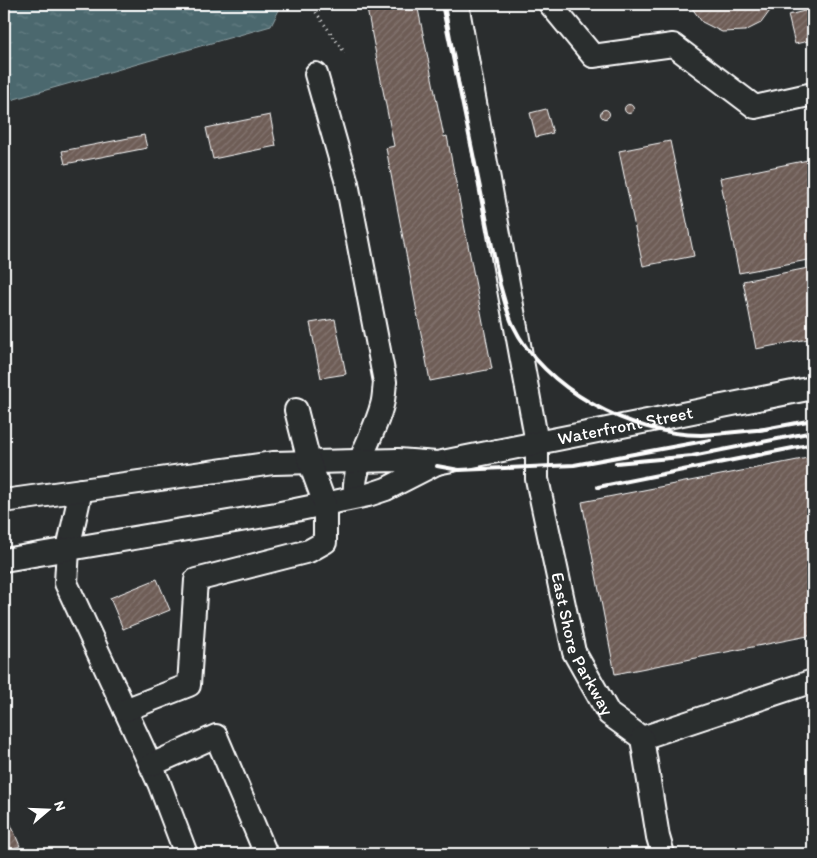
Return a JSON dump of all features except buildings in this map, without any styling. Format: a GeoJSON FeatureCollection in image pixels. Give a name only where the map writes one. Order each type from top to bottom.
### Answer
{"type":"FeatureCollection","features":[{"type":"Feature","properties":{"kind":"street","name":"East Shore Parkway"},"geometry":{"type":"LineString","coordinates":[[457,4],[537,443],[537,479],[574,652],[609,714],[642,738]]}},
{"type":"Feature","properties":{"kind":"street"},"geometry":{"type":"LineString","coordinates":[[550,4],[593,56],[673,45],[755,107],[813,94]]}},
{"type":"Feature","properties":{"kind":"street"},"geometry":{"type":"LineString","coordinates":[[316,74],[347,183],[385,382],[382,406],[358,462],[354,484],[355,498]]}},
{"type":"Feature","properties":{"kind":"street","name":"Waterfront Street"},"geometry":{"type":"LineString","coordinates":[[437,463],[813,388]]}},
{"type":"Feature","properties":{"kind":"street"},"geometry":{"type":"LineString","coordinates":[[125,710],[189,686],[196,580],[310,551],[325,542],[325,504],[309,461],[296,410]]}},
{"type":"Feature","properties":{"kind":"street"},"geometry":{"type":"LineString","coordinates":[[4,501],[273,463],[398,460],[437,463]]}},
{"type":"Feature","properties":{"kind":"street"},"geometry":{"type":"LineString","coordinates":[[4,560],[355,498],[386,489],[437,463]]}},
{"type":"Feature","properties":{"kind":"street"},"geometry":{"type":"LineString","coordinates":[[80,490],[68,549],[66,583],[151,765],[186,854]]}},
{"type":"Feature","properties":{"kind":"street"},"geometry":{"type":"LineString","coordinates":[[663,854],[658,837],[642,738],[813,681]]}},
{"type":"Feature","properties":{"kind":"street"},"geometry":{"type":"LineString","coordinates":[[151,765],[216,736],[266,854]]}},
{"type":"Feature","properties":{"kind":"path"},"geometry":{"type":"LineString","coordinates":[[310,4],[345,53]]}},
{"type":"Feature","properties":{"kind":"water"},"geometry":{"type":"Polygon","coordinates":[[[4,4],[282,4],[271,26],[4,102],[4,4]]]}},
{"type":"Feature","properties":{"kind":"railway"},"geometry":{"type":"LineString","coordinates":[[442,4],[500,285],[513,325],[527,348],[545,369],[567,388],[592,404],[619,417],[647,427],[674,433],[701,435],[766,429]]}},
{"type":"Feature","properties":{"kind":"railway"},"geometry":{"type":"LineString","coordinates":[[759,430],[813,420]]}},
{"type":"Feature","properties":{"kind":"railway"},"geometry":{"type":"LineString","coordinates":[[616,463],[692,456],[813,432]]}},
{"type":"Feature","properties":{"kind":"railway"},"geometry":{"type":"LineString","coordinates":[[437,466],[459,470],[574,465],[710,440]]}},
{"type":"Feature","properties":{"kind":"railway"},"geometry":{"type":"LineString","coordinates":[[598,487],[813,444]]}}]}
